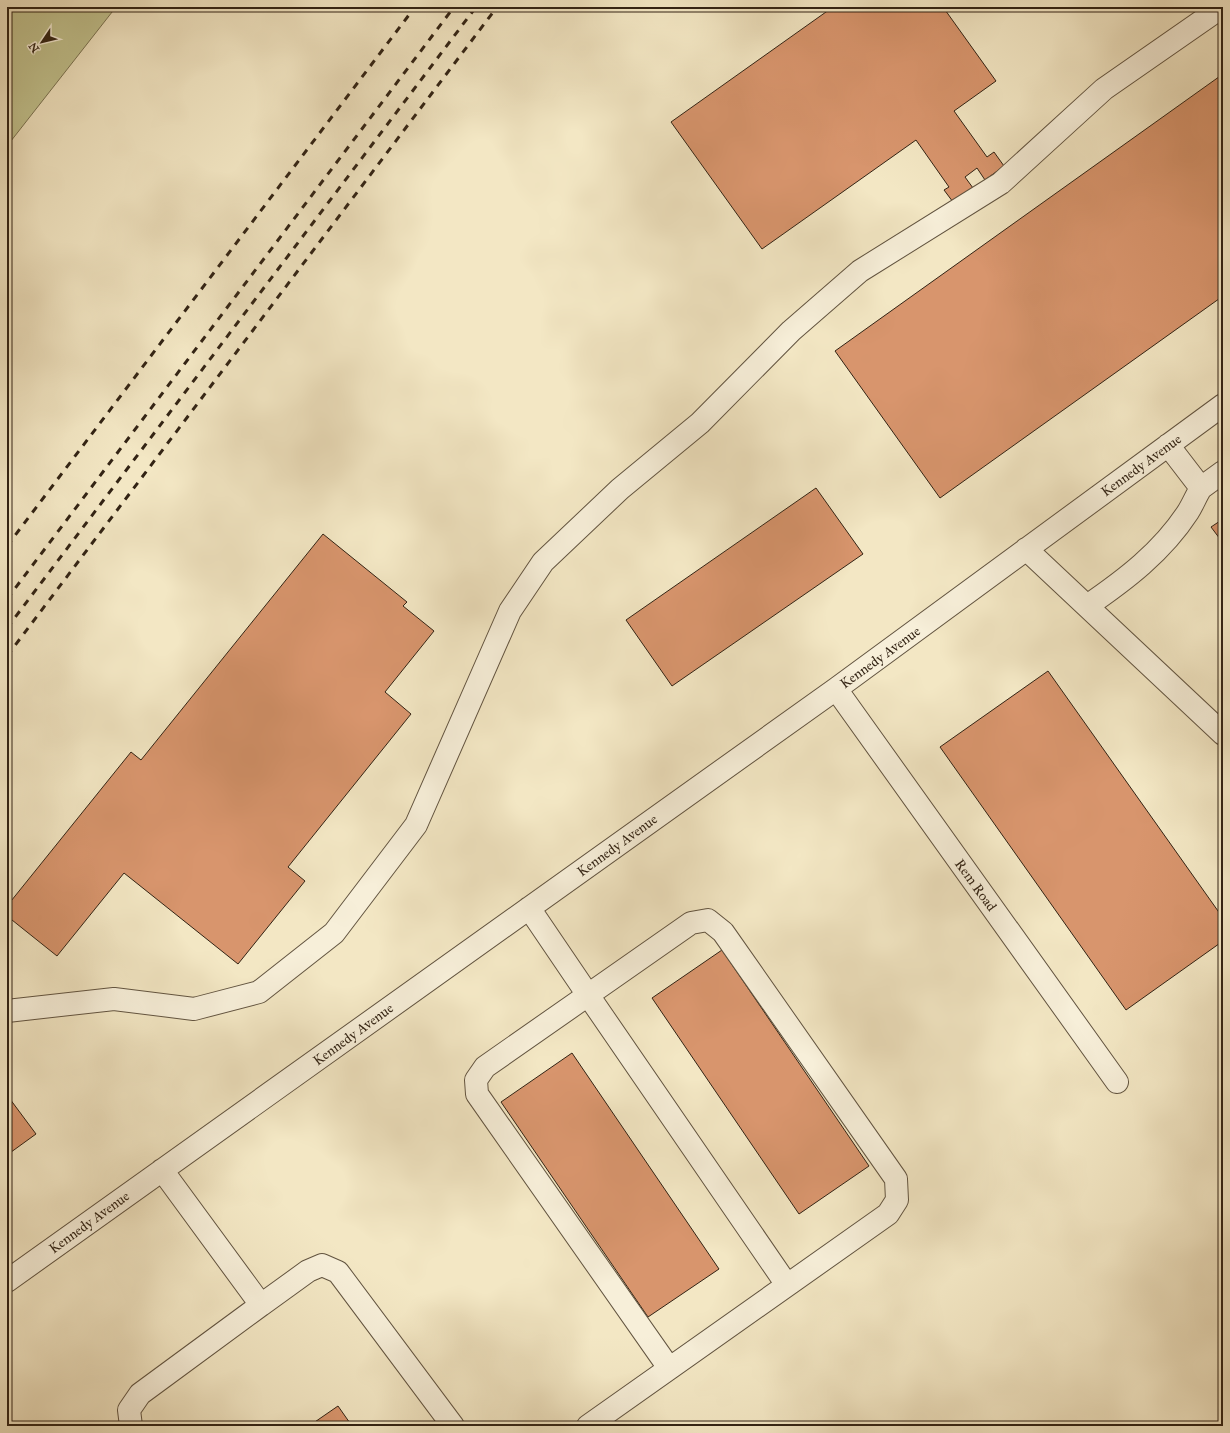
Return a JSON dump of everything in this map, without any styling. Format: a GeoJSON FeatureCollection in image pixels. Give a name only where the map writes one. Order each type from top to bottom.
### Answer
{"type":"FeatureCollection","features":[{"type":"Feature","properties":{"kind":"street"},"geometry":{"type":"LineString","coordinates":[[7,1011],[114,999],[194,1009],[258,992],[334,934],[416,825],[510,611],[543,562],[620,489],[700,423],[791,331],[860,271],[1002,183],[1104,89],[1222,7]]}},
{"type":"Feature","properties":{"kind":"street","name":"Kennedy Avenue"},"geometry":{"type":"LineString","coordinates":[[7,1281],[836,689],[1223,405]]}},
{"type":"Feature","properties":{"kind":"street"},"geometry":{"type":"LineString","coordinates":[[1168,445],[1201,488]]}},
{"type":"Feature","properties":{"kind":"street"},"geometry":{"type":"LineString","coordinates":[[1087,606],[1122,582],[1148,559],[1168,538],[1188,512],[1201,488],[1223,472]]}},
{"type":"Feature","properties":{"kind":"street"},"geometry":{"type":"LineString","coordinates":[[1026,549],[1223,734]]}},
{"type":"Feature","properties":{"kind":"street","name":"Rem Road"},"geometry":{"type":"LineString","coordinates":[[836,689],[1117,1082]]}},
{"type":"Feature","properties":{"kind":"street"},"geometry":{"type":"LineString","coordinates":[[529,908],[787,1285]]}},
{"type":"Feature","properties":{"kind":"street"},"geometry":{"type":"LineString","coordinates":[[588,1426],[888,1214],[897,1200],[896,1179],[723,932],[708,920],[691,923],[485,1067],[476,1080],[477,1094],[670,1368]]}},
{"type":"Feature","properties":{"kind":"street"},"geometry":{"type":"LineString","coordinates":[[162,1170],[261,1306]]}},
{"type":"Feature","properties":{"kind":"street"},"geometry":{"type":"LineString","coordinates":[[131,1426],[129,1410],[140,1394],[308,1271],[322,1265],[338,1272],[453,1426]]}},
{"type":"Feature","properties":{"kind":"green space"},"geometry":{"type":"Polygon","coordinates":[[[7,7],[116,7],[7,146],[7,7]]]}},
{"type":"Feature","properties":{"kind":"building"},"geometry":{"type":"Polygon","coordinates":[[[833,7],[943,7],[996,81],[954,111],[987,157],[994,152],[1004,166],[985,180],[977,168],[965,177],[973,188],[953,202],[944,190],[949,187],[916,140],[762,249],[671,122],[833,7]]]}},
{"type":"Feature","properties":{"kind":"building"},"geometry":{"type":"Polygon","coordinates":[[[1223,74],[1223,296],[940,498],[835,351],[1223,74]]]}},
{"type":"Feature","properties":{"kind":"building"},"geometry":{"type":"Polygon","coordinates":[[[816,488],[863,554],[672,686],[626,620],[816,488]]]}},
{"type":"Feature","properties":{"kind":"building"},"geometry":{"type":"Polygon","coordinates":[[[1223,519],[1223,543],[1211,527],[1223,519]]]}},
{"type":"Feature","properties":{"kind":"building"},"geometry":{"type":"Polygon","coordinates":[[[323,534],[407,602],[403,606],[434,631],[385,692],[411,714],[288,867],[305,881],[238,964],[124,873],[57,956],[7,916],[7,906],[131,752],[141,760],[323,534]]]}},
{"type":"Feature","properties":{"kind":"building"},"geometry":{"type":"Polygon","coordinates":[[[1048,671],[1223,918],[1223,941],[1126,1010],[940,747],[1048,671]]]}},
{"type":"Feature","properties":{"kind":"building"},"geometry":{"type":"Polygon","coordinates":[[[722,950],[869,1166],[799,1214],[652,998],[722,950]]]}},
{"type":"Feature","properties":{"kind":"building"},"geometry":{"type":"Polygon","coordinates":[[[572,1053],[719,1269],[648,1317],[501,1102],[572,1053]]]}},
{"type":"Feature","properties":{"kind":"building"},"geometry":{"type":"Polygon","coordinates":[[[7,1095],[36,1134],[7,1155],[7,1095]]]}},
{"type":"Feature","properties":{"kind":"building"},"geometry":{"type":"Polygon","coordinates":[[[338,1406],[352,1426],[309,1426],[338,1406]]]}},
{"type":"Feature","properties":{"kind":"railway"},"geometry":{"type":"LineString","coordinates":[[7,546],[415,7]]}},
{"type":"Feature","properties":{"kind":"railway"},"geometry":{"type":"LineString","coordinates":[[7,599],[454,7]]}},
{"type":"Feature","properties":{"kind":"railway"},"geometry":{"type":"LineString","coordinates":[[7,628],[476,7]]}},
{"type":"Feature","properties":{"kind":"railway"},"geometry":{"type":"LineString","coordinates":[[7,656],[497,7]]}}]}
